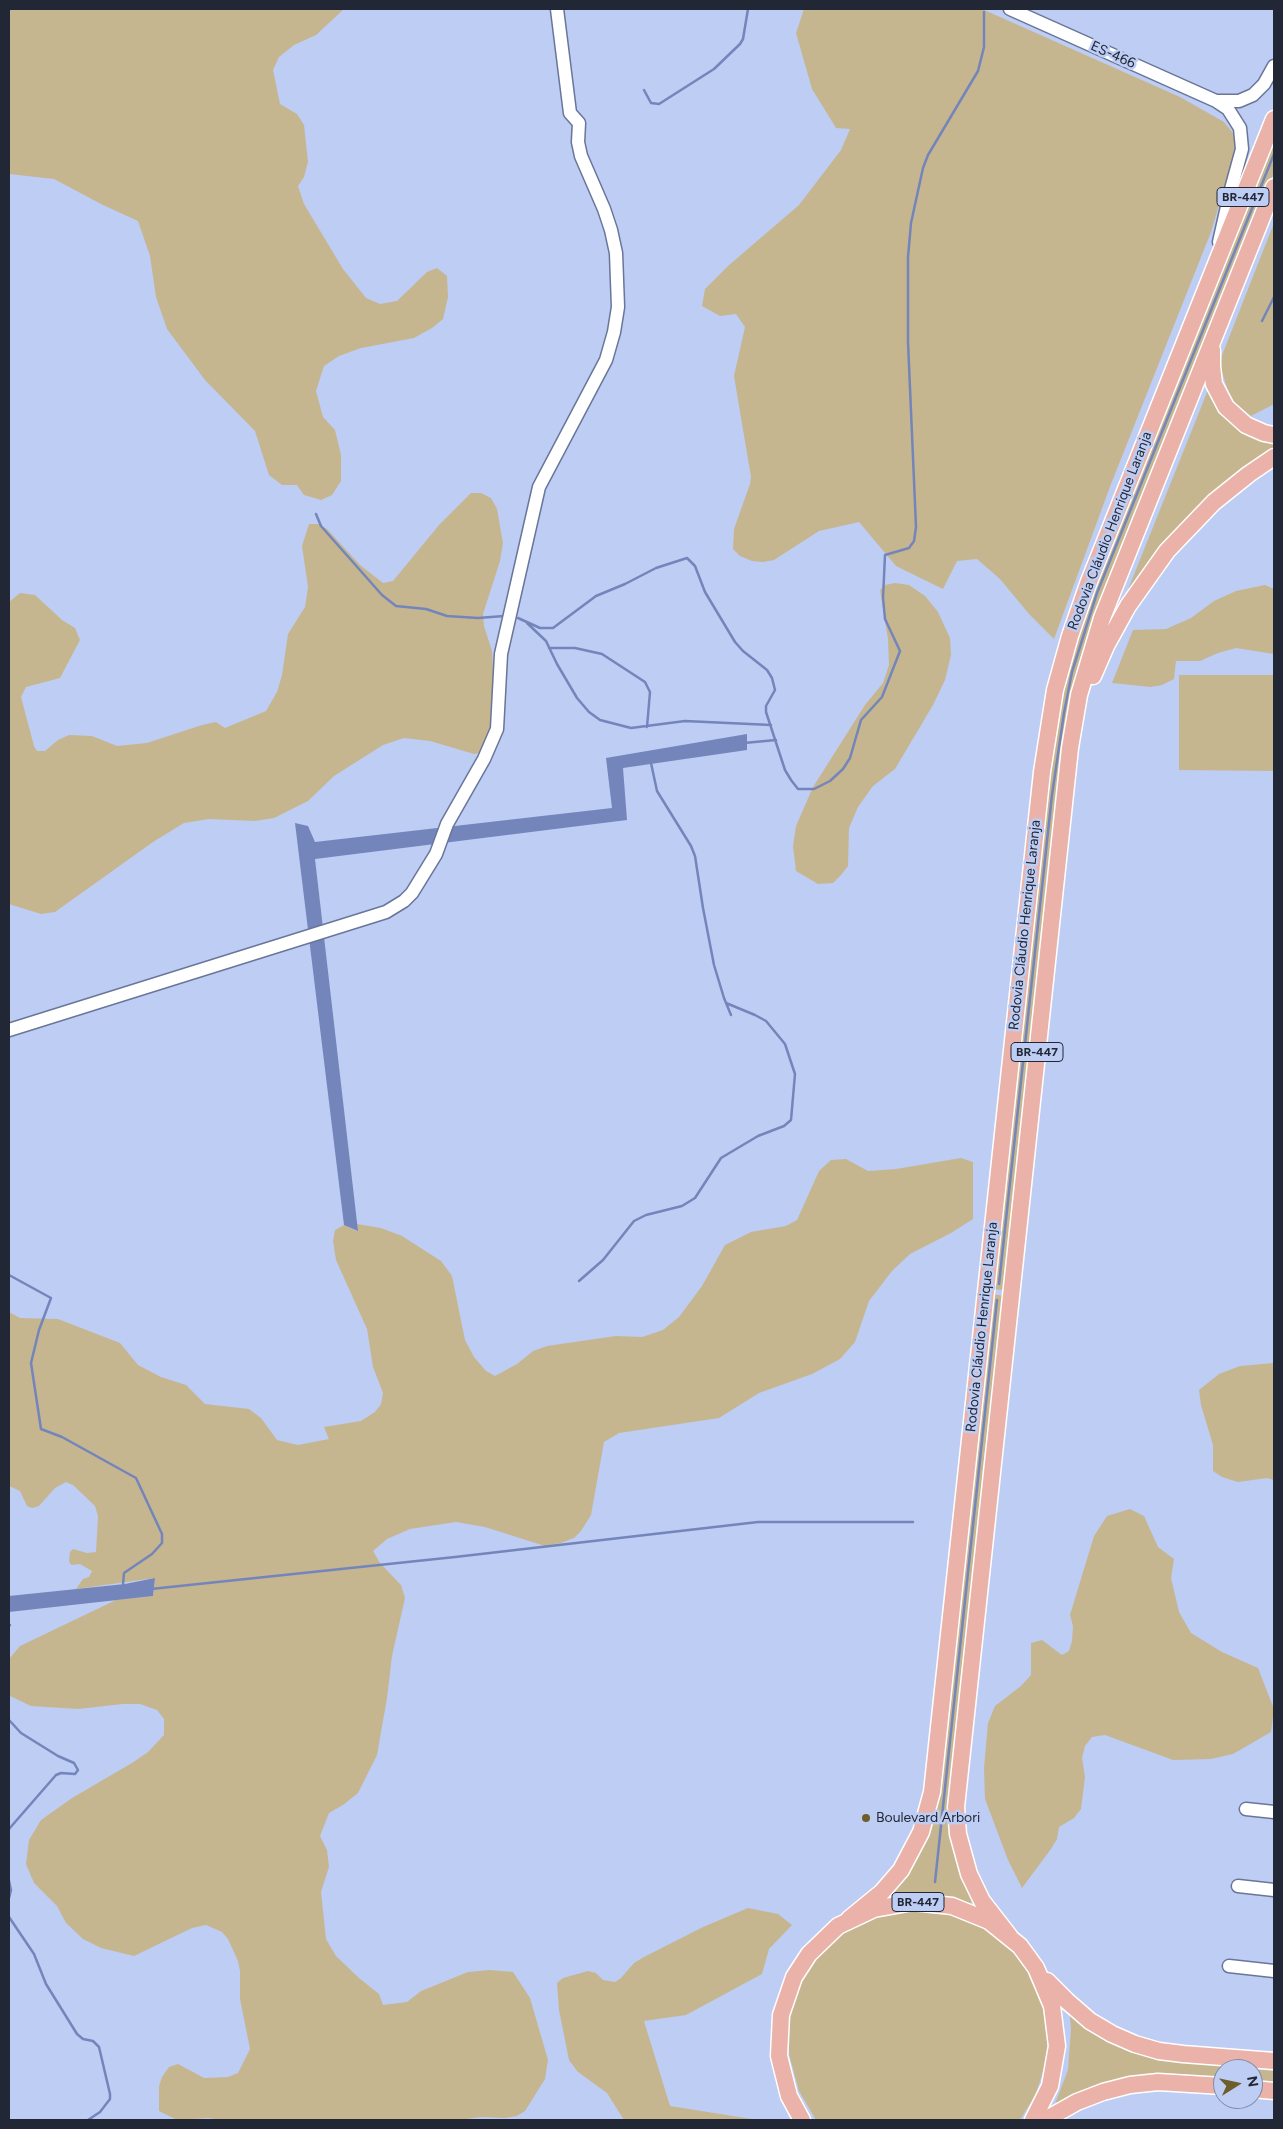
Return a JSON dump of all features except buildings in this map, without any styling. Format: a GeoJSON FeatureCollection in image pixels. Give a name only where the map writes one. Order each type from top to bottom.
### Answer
{"type":"FeatureCollection","features":[{"type":"Feature","properties":{"kind":"main road","name":"Rodovia Cláudio Henrique Laranja"},"geometry":{"type":"LineString","coordinates":[[849,1919],[882,1892],[901,1870],[921,1832],[932,1792],[1042,772],[1055,690],[1078,610],[1274,119]]}},
{"type":"Feature","properties":{"kind":"main road","name":"Rodovia Cláudio Henrique Laranja"},"geometry":{"type":"LineString","coordinates":[[1010,1937],[982,1901],[968,1874],[959,1840],[956,1807],[1067,775],[1080,696],[1099,627],[1274,187]]}},
{"type":"Feature","properties":{"kind":"main road"},"geometry":{"type":"LineString","coordinates":[[1213,340],[1212,375],[1221,400],[1232,414],[1246,426],[1274,435]]}},
{"type":"Feature","properties":{"kind":"main road"},"geometry":{"type":"LineString","coordinates":[[1067,775],[1076,730],[1089,687],[1113,632],[1140,587],[1167,551],[1197,518],[1231,488],[1274,457]]}},
{"type":"Feature","properties":{"kind":"main road","name":"BR-447"},"geometry":{"type":"LineString","coordinates":[[802,2120],[789,2096],[781,2070],[778,2042],[782,2009],[794,1977],[809,1954],[828,1934],[849,1919],[886,1905],[926,1902],[952,1906],[977,1915],[1010,1937],[1036,1968],[1052,2006],[1057,2046],[1050,2086],[1033,2120]]}},
{"type":"Feature","properties":{"kind":"main road"},"geometry":{"type":"LineString","coordinates":[[1036,1968],[1056,1991],[1090,2021],[1134,2044],[1159,2051],[1183,2054],[1274,2061]]}},
{"type":"Feature","properties":{"kind":"main road"},"geometry":{"type":"LineString","coordinates":[[1045,2120],[1077,2102],[1103,2092],[1130,2085],[1158,2082],[1213,2085]]}},
{"type":"Feature","properties":{"kind":"street"},"geometry":{"type":"LineString","coordinates":[[9,1030],[386,912],[404,901],[412,892],[436,854],[447,824],[484,759],[497,729],[502,654],[539,487],[606,360],[614,332],[618,307],[616,253],[604,209],[581,156],[578,142],[579,123],[570,113],[557,9]]}},
{"type":"Feature","properties":{"kind":"street","name":"ES-466"},"geometry":{"type":"LineString","coordinates":[[1010,9],[1197,92],[1228,109],[1237,121],[1242,135],[1242,149],[1229,195],[1212,274]]}},
{"type":"Feature","properties":{"kind":"street","name":"ES-466"},"geometry":{"type":"LineString","coordinates":[[1216,101],[1239,101],[1253,95],[1264,84],[1274,66]]}},
{"type":"Feature","properties":{"kind":"street"},"geometry":{"type":"LineString","coordinates":[[1246,1809],[1274,1812]]}},
{"type":"Feature","properties":{"kind":"street"},"geometry":{"type":"LineString","coordinates":[[1238,1886],[1274,1890]]}},
{"type":"Feature","properties":{"kind":"street"},"geometry":{"type":"LineString","coordinates":[[1229,1966],[1274,1971]]}},
{"type":"Feature","properties":{"kind":"shaded area"},"geometry":{"type":"Polygon","coordinates":[[[9,9],[344,9],[316,35],[294,45],[279,57],[273,70],[280,104],[297,114],[304,125],[308,162],[304,177],[298,186],[304,204],[343,269],[366,298],[380,304],[397,301],[427,272],[437,268],[447,276],[448,297],[443,319],[432,328],[414,338],[361,348],[339,356],[324,366],[316,391],[323,417],[335,430],[341,455],[341,481],[332,495],[321,500],[304,495],[297,485],[282,485],[269,475],[255,431],[205,380],[167,329],[156,297],[150,256],[138,221],[54,179],[9,174],[9,9]]]}},
{"type":"Feature","properties":{"kind":"shaded area"},"geometry":{"type":"Polygon","coordinates":[[[804,9],[982,9],[1180,97],[1224,122],[1233,133],[1236,148],[1211,232],[1111,484],[1054,639],[1029,614],[1000,579],[977,559],[957,561],[943,589],[896,566],[859,522],[819,531],[774,560],[752,561],[740,556],[733,549],[734,529],[751,477],[734,376],[745,327],[736,314],[720,316],[702,306],[705,289],[728,266],[799,205],[841,150],[850,129],[836,128],[812,89],[796,33],[804,9]]]}},
{"type":"Feature","properties":{"kind":"shaded area"},"geometry":{"type":"Polygon","coordinates":[[[1274,137],[1274,172],[1105,592],[1088,643],[1006,1290],[991,1289],[1050,745],[1074,638],[1274,137]]]}},
{"type":"Feature","properties":{"kind":"shaded area"},"geometry":{"type":"Polygon","coordinates":[[[1274,223],[1274,404],[1251,416],[1231,400],[1219,363],[1274,223]]]}},
{"type":"Feature","properties":{"kind":"shaded area"},"geometry":{"type":"Polygon","coordinates":[[[1210,385],[1274,440],[1274,450],[1206,500],[1190,515],[1163,544],[1121,607],[1210,385]]]}},
{"type":"Feature","properties":{"kind":"shaded area"},"geometry":{"type":"Polygon","coordinates":[[[471,493],[481,493],[491,498],[497,509],[503,543],[500,561],[483,614],[484,626],[492,651],[495,704],[489,743],[484,752],[474,754],[430,741],[404,738],[383,745],[334,776],[308,801],[274,818],[255,821],[209,819],[184,823],[153,842],[55,912],[41,914],[9,904],[9,602],[20,593],[35,595],[62,620],[75,628],[80,640],[60,678],[26,687],[21,697],[37,751],[45,751],[58,740],[69,735],[92,736],[117,746],[147,743],[216,722],[225,728],[266,711],[277,692],[282,675],[288,634],[305,607],[308,587],[302,546],[309,524],[318,524],[327,529],[360,565],[383,583],[393,581],[439,525],[471,493]]]}},
{"type":"Feature","properties":{"kind":"shaded area"},"geometry":{"type":"Polygon","coordinates":[[[895,583],[909,585],[925,596],[938,612],[950,638],[951,655],[945,680],[933,705],[895,769],[873,786],[858,807],[849,828],[848,866],[833,883],[818,884],[796,871],[793,846],[796,826],[813,787],[865,705],[883,683],[889,665],[888,639],[880,590],[885,585],[895,583]]]}},
{"type":"Feature","properties":{"kind":"shaded area"},"geometry":{"type":"Polygon","coordinates":[[[1265,585],[1274,589],[1274,654],[1236,648],[1200,661],[1176,661],[1174,679],[1162,685],[1151,687],[1112,683],[1133,630],[1166,629],[1191,618],[1214,601],[1236,591],[1265,585]]]}},
{"type":"Feature","properties":{"kind":"shaded area"},"geometry":{"type":"Polygon","coordinates":[[[1179,675],[1274,675],[1274,771],[1179,770],[1179,675]]]}},
{"type":"Feature","properties":{"kind":"shaded area"},"geometry":{"type":"Polygon","coordinates":[[[961,1158],[973,1162],[973,1219],[951,1233],[910,1254],[892,1271],[869,1301],[855,1342],[840,1359],[812,1374],[759,1393],[719,1418],[619,1433],[604,1442],[591,1515],[574,1538],[545,1546],[485,1527],[456,1522],[410,1529],[387,1539],[373,1551],[380,1563],[401,1585],[405,1598],[392,1656],[377,1755],[358,1793],[329,1813],[320,1836],[327,1850],[329,1867],[321,1892],[326,1939],[336,1956],[379,1994],[383,2005],[407,2002],[421,1991],[468,1972],[490,1970],[513,1972],[530,1998],[548,2060],[545,2079],[525,2111],[517,2116],[505,2118],[482,2117],[458,2120],[219,2120],[209,2118],[177,2120],[159,2111],[159,2086],[162,2077],[169,2067],[178,2064],[204,2078],[228,2077],[238,2073],[250,2049],[240,1999],[240,1971],[238,1961],[228,1939],[222,1932],[206,1925],[192,1928],[134,1956],[101,1948],[83,1939],[66,1923],[57,1906],[34,1883],[26,1864],[29,1840],[41,1820],[72,1798],[148,1752],[164,1735],[164,1719],[157,1710],[140,1704],[78,1709],[31,1706],[10,1696],[9,1659],[20,1646],[116,1600],[153,1596],[155,1578],[76,1589],[83,1579],[89,1577],[92,1571],[80,1564],[71,1565],[69,1561],[70,1552],[73,1549],[87,1553],[96,1552],[98,1516],[95,1506],[73,1485],[66,1482],[55,1488],[39,1506],[32,1508],[27,1506],[20,1491],[9,1486],[9,1312],[20,1318],[58,1319],[120,1343],[138,1365],[161,1377],[186,1385],[205,1404],[249,1409],[261,1418],[277,1440],[298,1445],[329,1439],[324,1427],[361,1421],[375,1412],[381,1404],[383,1393],[373,1367],[367,1329],[336,1260],[333,1241],[335,1230],[344,1225],[357,1231],[357,1224],[381,1228],[402,1236],[441,1261],[452,1276],[465,1340],[474,1357],[486,1371],[495,1376],[517,1364],[533,1351],[547,1346],[616,1336],[642,1337],[663,1330],[679,1317],[702,1286],[725,1245],[751,1232],[786,1226],[797,1220],[819,1171],[831,1160],[846,1159],[868,1171],[896,1169],[961,1158]]]}},
{"type":"Feature","properties":{"kind":"shaded area"},"geometry":{"type":"Polygon","coordinates":[[[991,1294],[1005,1296],[951,1793],[973,1900],[970,1904],[933,1896],[896,1897],[892,1893],[918,1853],[991,1294]]]}},
{"type":"Feature","properties":{"kind":"shaded area"},"geometry":{"type":"Polygon","coordinates":[[[1274,1363],[1274,1480],[1267,1478],[1238,1482],[1222,1477],[1213,1471],[1213,1445],[1201,1405],[1199,1390],[1219,1374],[1240,1366],[1274,1363]]]}},
{"type":"Feature","properties":{"kind":"shaded area"},"geometry":{"type":"Polygon","coordinates":[[[1130,1509],[1144,1516],[1158,1547],[1174,1559],[1171,1578],[1179,1612],[1191,1633],[1222,1652],[1258,1668],[1274,1709],[1271,1732],[1233,1754],[1211,1759],[1173,1760],[1105,1735],[1092,1737],[1085,1746],[1082,1758],[1085,1777],[1081,1809],[1074,1818],[1059,1827],[1057,1839],[1051,1849],[1022,1888],[1008,1860],[985,1799],[984,1768],[988,1723],[995,1706],[1021,1686],[1031,1675],[1031,1643],[1042,1640],[1062,1655],[1069,1651],[1073,1626],[1070,1615],[1094,1536],[1107,1516],[1130,1509]]]}},
{"type":"Feature","properties":{"kind":"shaded area"},"geometry":{"type":"Polygon","coordinates":[[[926,1907],[975,1920],[1015,1951],[1030,1972],[1045,2007],[1048,2032],[1047,2058],[1036,2094],[1020,2120],[816,2120],[799,2091],[789,2054],[789,2016],[801,1980],[815,1958],[832,1940],[864,1919],[926,1907]]]}},
{"type":"Feature","properties":{"kind":"shaded area"},"geometry":{"type":"Polygon","coordinates":[[[748,1908],[778,1914],[792,1925],[769,1949],[762,1974],[686,2015],[644,2021],[670,2106],[758,2120],[624,2120],[607,2093],[578,2072],[569,2060],[559,2010],[557,1983],[563,1978],[588,1971],[596,1973],[603,1980],[615,1982],[634,1963],[644,1957],[703,1927],[748,1908]]]}},
{"type":"Feature","properties":{"kind":"shaded area"},"geometry":{"type":"Polygon","coordinates":[[[1069,2007],[1082,2020],[1213,2065],[1213,2078],[1180,2074],[1154,2074],[1126,2078],[1053,2109],[1068,2070],[1071,2028],[1069,2007]]]}},
{"type":"Feature","properties":{"kind":"shaded area"},"geometry":{"type":"Polygon","coordinates":[[[1263,2070],[1274,2071],[1274,2084],[1263,2083],[1263,2070]]]}},
{"type":"Feature","properties":{"kind":"water"},"geometry":{"type":"Polygon","coordinates":[[[747,734],[747,750],[623,768],[627,820],[315,859],[358,1231],[344,1225],[295,823],[308,826],[315,842],[612,808],[606,758],[747,734]]]}},
{"type":"Feature","properties":{"kind":"water"},"geometry":{"type":"Polygon","coordinates":[[[155,1578],[153,1596],[9,1612],[9,1596],[125,1584],[155,1578]]]}},
{"type":"Feature","properties":{"kind":"waterway"},"geometry":{"type":"LineString","coordinates":[[644,90],[651,103],[659,104],[714,69],[743,39],[748,9]]}},
{"type":"Feature","properties":{"kind":"waterway"},"geometry":{"type":"LineString","coordinates":[[518,618],[540,628],[553,628],[596,596],[656,568],[687,558],[695,566],[705,592],[735,642],[743,651],[767,670],[772,678],[775,690],[766,706],[766,712],[785,770],[791,780],[798,789],[814,789],[830,781],[843,769],[850,758],[861,720],[882,697],[900,651],[885,619],[883,598],[885,555],[909,548],[914,541],[916,527],[908,342],[908,257],[911,223],[923,168],[928,155],[978,71],[984,47],[984,12]]}},
{"type":"Feature","properties":{"kind":"waterway"},"geometry":{"type":"LineString","coordinates":[[999,1284],[1052,795],[1072,672],[1097,593],[1274,154]]}},
{"type":"Feature","properties":{"kind":"waterway"},"geometry":{"type":"LineString","coordinates":[[1262,321],[1274,297]]}},
{"type":"Feature","properties":{"kind":"waterway"},"geometry":{"type":"LineString","coordinates":[[316,514],[321,526],[382,595],[396,606],[426,609],[447,616],[478,618],[504,616]]}},
{"type":"Feature","properties":{"kind":"waterway"},"geometry":{"type":"LineString","coordinates":[[527,623],[546,641],[577,698],[589,712],[600,720],[631,728],[685,721],[771,725]]}},
{"type":"Feature","properties":{"kind":"waterway"},"geometry":{"type":"LineString","coordinates":[[549,648],[575,648],[602,654],[645,682],[650,692],[647,727]]}},
{"type":"Feature","properties":{"kind":"waterway"},"geometry":{"type":"LineString","coordinates":[[744,743],[776,740]]}},
{"type":"Feature","properties":{"kind":"waterway"},"geometry":{"type":"LineString","coordinates":[[651,763],[657,791],[691,846],[695,856],[714,965],[731,1015]]}},
{"type":"Feature","properties":{"kind":"waterway"},"geometry":{"type":"LineString","coordinates":[[579,1281],[603,1260],[634,1221],[646,1215],[682,1206],[695,1198],[721,1158],[758,1136],[784,1126],[791,1120],[795,1074],[785,1044],[766,1021],[726,1003]]}},
{"type":"Feature","properties":{"kind":"waterway"},"geometry":{"type":"LineString","coordinates":[[9,1275],[51,1298],[39,1330],[31,1363],[41,1429],[62,1437],[136,1478],[162,1534],[162,1543],[152,1554],[124,1573],[123,1585]]}},
{"type":"Feature","properties":{"kind":"waterway"},"geometry":{"type":"LineString","coordinates":[[935,1882],[997,1300]]}},
{"type":"Feature","properties":{"kind":"waterway"},"geometry":{"type":"LineString","coordinates":[[151,1589],[455,1557],[758,1522],[913,1522]]}},
{"type":"Feature","properties":{"kind":"waterway"},"geometry":{"type":"LineString","coordinates":[[9,1720],[21,1733],[58,1756],[74,1763],[78,1770],[75,1774],[61,1773],[56,1775],[9,1829]]}},
{"type":"Feature","properties":{"kind":"waterway"},"geometry":{"type":"LineString","coordinates":[[9,1881],[11,1890],[9,1898]]}},
{"type":"Feature","properties":{"kind":"waterway"},"geometry":{"type":"LineString","coordinates":[[9,1917],[34,1954],[46,1984],[77,2034],[83,2039],[93,2041],[99,2047],[110,2099],[100,2112],[88,2120]]}},
{"type":"Feature","properties":{"kind":"place","name":"Boulevard Arbori"},"geometry":{"type":"Point","coordinates":[866,1818]}}]}
